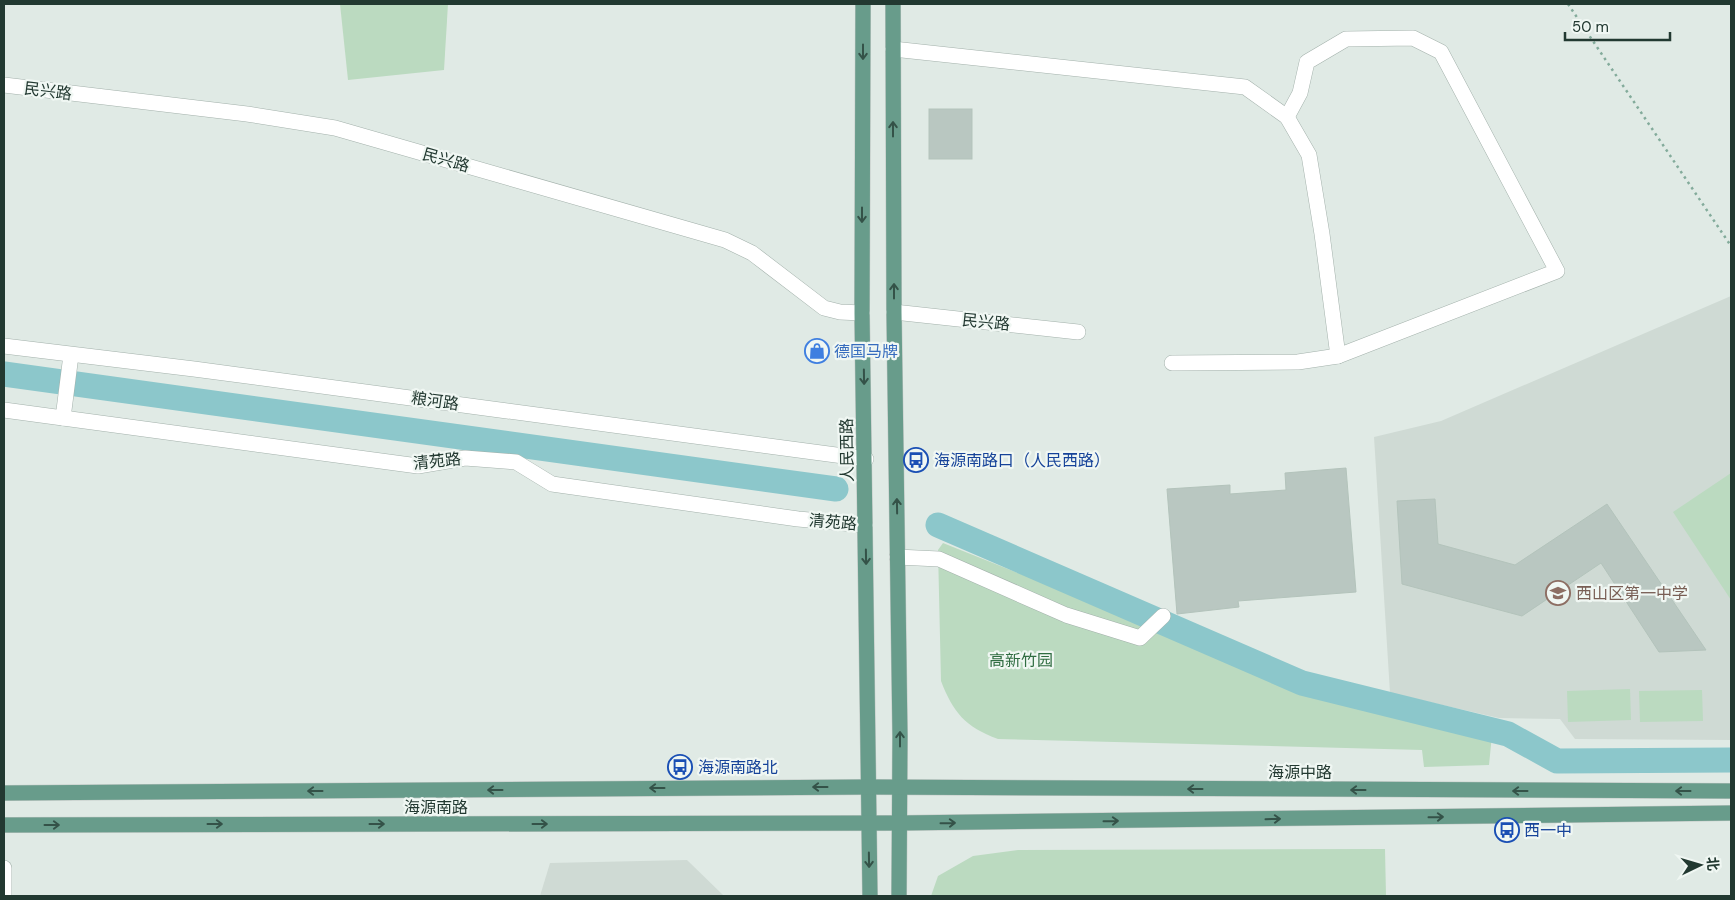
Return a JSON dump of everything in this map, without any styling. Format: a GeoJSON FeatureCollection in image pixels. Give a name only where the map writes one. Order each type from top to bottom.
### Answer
{"type":"FeatureCollection","features":[{"type":"Feature","properties":{"kind":"main road","name":"人民西路"},"geometry":{"type":"LineString","coordinates":[[863,4],[862,313],[866,459],[865,525],[870,896]]}},
{"type":"Feature","properties":{"kind":"main road"},"geometry":{"type":"LineString","coordinates":[[893,4],[894,312],[900,787],[899,896]]}},
{"type":"Feature","properties":{"kind":"main road","name":"海源中路"},"geometry":{"type":"LineString","coordinates":[[869,787],[1731,791]]}},
{"type":"Feature","properties":{"kind":"main road","name":"海源南路"},"geometry":{"type":"LineString","coordinates":[[4,793],[869,787]]}},
{"type":"Feature","properties":{"kind":"main road"},"geometry":{"type":"LineString","coordinates":[[869,823],[1731,813]]}},
{"type":"Feature","properties":{"kind":"main road","name":"海源南路"},"geometry":{"type":"LineString","coordinates":[[4,825],[869,823]]}},
{"type":"Feature","properties":{"kind":"street"},"geometry":{"type":"LineString","coordinates":[[1172,363],[1298,362],[1338,356],[1557,271],[1441,52],[1413,38],[1346,39],[1307,62],[1300,93],[1287,117]]}},
{"type":"Feature","properties":{"kind":"street"},"geometry":{"type":"LineString","coordinates":[[893,49],[1245,87],[1287,117],[1309,155],[1322,234],[1338,356]]}},
{"type":"Feature","properties":{"kind":"street","name":"民兴路"},"geometry":{"type":"LineString","coordinates":[[4,86],[247,114],[335,128],[725,240],[752,253],[824,308],[840,312],[862,313]]}},
{"type":"Feature","properties":{"kind":"street","name":"民兴路"},"geometry":{"type":"LineString","coordinates":[[894,312],[1078,332]]}},
{"type":"Feature","properties":{"kind":"street","name":"粮河路"},"geometry":{"type":"LineString","coordinates":[[4,346],[866,459]]}},
{"type":"Feature","properties":{"kind":"street"},"geometry":{"type":"LineString","coordinates":[[63,418],[71,354]]}},
{"type":"Feature","properties":{"kind":"street","name":"清苑路"},"geometry":{"type":"LineString","coordinates":[[4,410],[418,466],[465,458],[516,462],[552,484],[798,519],[865,525]]}},
{"type":"Feature","properties":{"kind":"street"},"geometry":{"type":"LineString","coordinates":[[897,557],[939,559],[1066,616],[1140,638],[1163,616]]}},
{"type":"Feature","properties":{"kind":"street"},"geometry":{"type":"LineString","coordinates":[[4,868],[4,896]]}},
{"type":"Feature","properties":{"kind":"path"},"geometry":{"type":"LineString","coordinates":[[1568,4],[1731,246]]}},
{"type":"Feature","properties":{"kind":"shaded area","name":"西山区第一中学"},"geometry":{"type":"Polygon","coordinates":[[[1731,296],[1731,740],[1575,739],[1560,719],[1499,718],[1390,693],[1374,437],[1441,421],[1731,296]]]}},
{"type":"Feature","properties":{"kind":"shaded area"},"geometry":{"type":"Polygon","coordinates":[[[687,860],[724,896],[540,896],[550,863],[687,860]]]}},
{"type":"Feature","properties":{"kind":"green space"},"geometry":{"type":"Polygon","coordinates":[[[340,4],[448,4],[444,70],[348,80],[340,4]]]}},
{"type":"Feature","properties":{"kind":"green space"},"geometry":{"type":"Polygon","coordinates":[[[1731,473],[1731,600],[1673,512],[1731,473]]]}},
{"type":"Feature","properties":{"kind":"green space","name":"高新竹园"},"geometry":{"type":"Polygon","coordinates":[[[943,543],[1309,689],[1492,735],[1489,765],[1424,767],[1422,750],[998,739],[977,729],[962,717],[950,701],[941,681],[938,550],[943,543]]]}},
{"type":"Feature","properties":{"kind":"green space"},"geometry":{"type":"Polygon","coordinates":[[[1630,689],[1631,720],[1568,722],[1567,691],[1630,689]]]}},
{"type":"Feature","properties":{"kind":"green space"},"geometry":{"type":"Polygon","coordinates":[[[1702,690],[1703,721],[1640,722],[1639,691],[1702,690]]]}},
{"type":"Feature","properties":{"kind":"green space"},"geometry":{"type":"Polygon","coordinates":[[[1385,849],[1386,896],[931,896],[938,876],[973,856],[1018,850],[1385,849]]]}},
{"type":"Feature","properties":{"kind":"building"},"geometry":{"type":"Polygon","coordinates":[[[929,109],[972,109],[972,159],[929,159],[929,109]]]}},
{"type":"Feature","properties":{"kind":"building"},"geometry":{"type":"Polygon","coordinates":[[[1346,468],[1356,592],[1238,601],[1239,607],[1177,614],[1167,489],[1230,485],[1230,494],[1286,490],[1285,473],[1346,468]]]}},
{"type":"Feature","properties":{"kind":"building"},"geometry":{"type":"Polygon","coordinates":[[[1435,499],[1438,544],[1515,565],[1607,504],[1706,650],[1659,652],[1601,563],[1522,616],[1402,584],[1397,501],[1435,499]]]}},
{"type":"Feature","properties":{"kind":"waterway"},"geometry":{"type":"LineString","coordinates":[[4,374],[836,489]]}},
{"type":"Feature","properties":{"kind":"waterway"},"geometry":{"type":"LineString","coordinates":[[938,525],[1302,683],[1508,734],[1557,761],[1731,760]]}},
{"type":"Feature","properties":{"kind":"place","name":"德国马牌"},"geometry":{"type":"Point","coordinates":[817,351]}},
{"type":"Feature","properties":{"kind":"place","name":"海源南路口（人民西路）"},"geometry":{"type":"Point","coordinates":[916,460]}},
{"type":"Feature","properties":{"kind":"place","name":"西山区第一中学"},"geometry":{"type":"Point","coordinates":[1558,593]}},
{"type":"Feature","properties":{"kind":"place","name":"海源南路北"},"geometry":{"type":"Point","coordinates":[680,767]}},
{"type":"Feature","properties":{"kind":"place","name":"西一中"},"geometry":{"type":"Point","coordinates":[1507,830]}}]}
